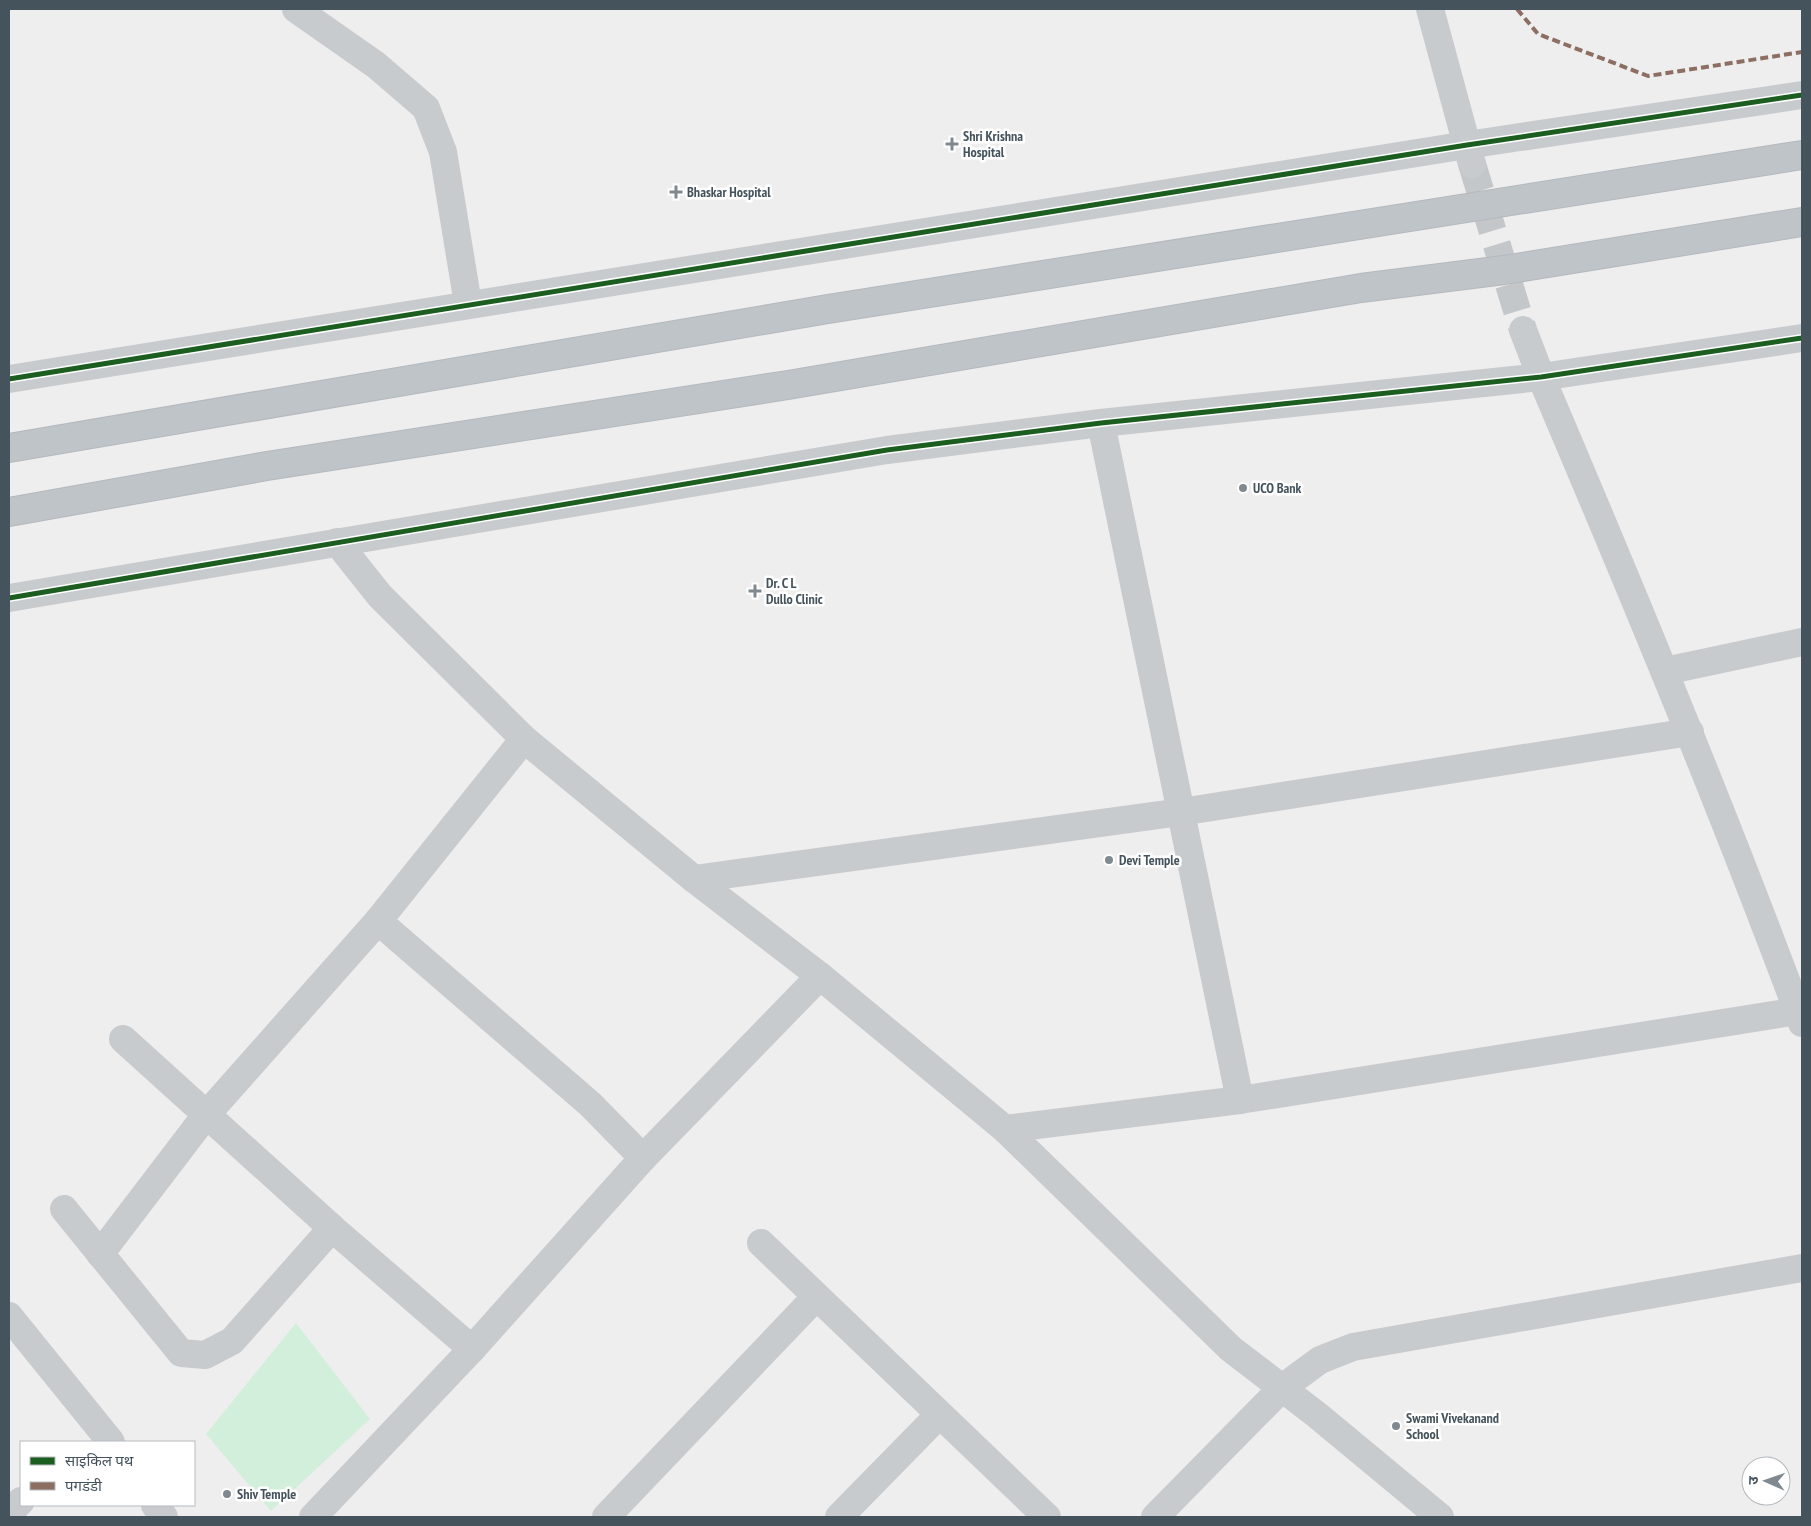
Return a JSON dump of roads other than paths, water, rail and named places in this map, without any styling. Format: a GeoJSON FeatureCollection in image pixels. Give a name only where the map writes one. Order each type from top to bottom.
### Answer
{"type":"FeatureCollection","features":[{"type":"Feature","properties":{"kind":"highway"},"geometry":{"type":"LineString","coordinates":[[9,448],[828,309],[1802,155]]}},
{"type":"Feature","properties":{"kind":"highway"},"geometry":{"type":"LineString","coordinates":[[9,512],[267,466],[788,385],[1361,288],[1504,270],[1802,222]]}},
{"type":"Feature","properties":{"kind":"street"},"geometry":{"type":"LineString","coordinates":[[296,9],[376,65],[426,108],[443,152],[468,304]]}},
{"type":"Feature","properties":{"kind":"street"},"geometry":{"type":"LineString","coordinates":[[1430,9],[1470,155]]}},
{"type":"Feature","properties":{"kind":"street"},"geometry":{"type":"LineString","coordinates":[[9,379],[468,304],[1470,155],[1802,95]]}},
{"type":"Feature","properties":{"kind":"street"},"geometry":{"type":"LineString","coordinates":[[1005,1129],[1240,1100],[1800,1017],[1666,671],[1541,377],[1523,330]]}},
{"type":"Feature","properties":{"kind":"street"},"geometry":{"type":"LineString","coordinates":[[9,598],[887,450],[1101,423],[1541,377],[1802,338]]}},
{"type":"Feature","properties":{"kind":"street"},"geometry":{"type":"LineString","coordinates":[[1101,423],[1240,1100]]}},
{"type":"Feature","properties":{"kind":"street"},"geometry":{"type":"LineString","coordinates":[[337,542],[380,596],[524,739],[694,879],[820,976],[1005,1129],[1231,1349],[1282,1388],[1440,1517]]}},
{"type":"Feature","properties":{"kind":"street"},"geometry":{"type":"LineString","coordinates":[[1666,671],[1802,642]]}},
{"type":"Feature","properties":{"kind":"street"},"geometry":{"type":"LineString","coordinates":[[694,879],[1181,812],[1690,732]]}},
{"type":"Feature","properties":{"kind":"street"},"geometry":{"type":"LineString","coordinates":[[100,1254],[206,1115],[378,922],[524,739]]}},
{"type":"Feature","properties":{"kind":"street"},"geometry":{"type":"LineString","coordinates":[[378,922],[590,1104],[643,1158]]}},
{"type":"Feature","properties":{"kind":"street"},"geometry":{"type":"LineString","coordinates":[[313,1517],[472,1349],[643,1158],[820,976]]}},
{"type":"Feature","properties":{"kind":"street"},"geometry":{"type":"LineString","coordinates":[[123,1039],[332,1228],[472,1349]]}},
{"type":"Feature","properties":{"kind":"street"},"geometry":{"type":"LineString","coordinates":[[64,1208],[181,1353],[205,1355],[232,1341],[332,1228]]}},
{"type":"Feature","properties":{"kind":"street"},"geometry":{"type":"LineString","coordinates":[[760,1243],[1047,1517]]}},
{"type":"Feature","properties":{"kind":"street"},"geometry":{"type":"LineString","coordinates":[[1155,1517],[1282,1388],[1320,1360],[1353,1347],[1802,1268]]}},
{"type":"Feature","properties":{"kind":"street"},"geometry":{"type":"LineString","coordinates":[[606,1517],[816,1297]]}},
{"type":"Feature","properties":{"kind":"street"},"geometry":{"type":"LineString","coordinates":[[9,1316],[100,1438]]}},
{"type":"Feature","properties":{"kind":"street"},"geometry":{"type":"LineString","coordinates":[[839,1517],[939,1415]]}},
{"type":"Feature","properties":{"kind":"street"},"geometry":{"type":"LineString","coordinates":[[9,1513],[20,1503]]}},
{"type":"Feature","properties":{"kind":"street"},"geometry":{"type":"LineString","coordinates":[[156,1506],[164,1517]]}},
{"type":"Feature","properties":{"kind":"tunnel"},"geometry":{"type":"LineString","coordinates":[[1472,164],[1523,330]]}},
{"type":"Feature","properties":{"kind":"place","name":"Shri Krishna Hospital"},"geometry":{"type":"Point","coordinates":[952,144]}},
{"type":"Feature","properties":{"kind":"place","name":"Bhaskar Hospital"},"geometry":{"type":"Point","coordinates":[676,192]}},
{"type":"Feature","properties":{"kind":"place","name":"UCO Bank"},"geometry":{"type":"Point","coordinates":[1243,488]}},
{"type":"Feature","properties":{"kind":"place","name":"Dr. C L Dullo Clinic"},"geometry":{"type":"Point","coordinates":[755,591]}},
{"type":"Feature","properties":{"kind":"place","name":"Devi Temple"},"geometry":{"type":"Point","coordinates":[1109,860]}},
{"type":"Feature","properties":{"kind":"place","name":"Swami Vivekanand School"},"geometry":{"type":"Point","coordinates":[1396,1426]}},
{"type":"Feature","properties":{"kind":"place","name":"Shiv Temple"},"geometry":{"type":"Point","coordinates":[227,1494]}}]}
